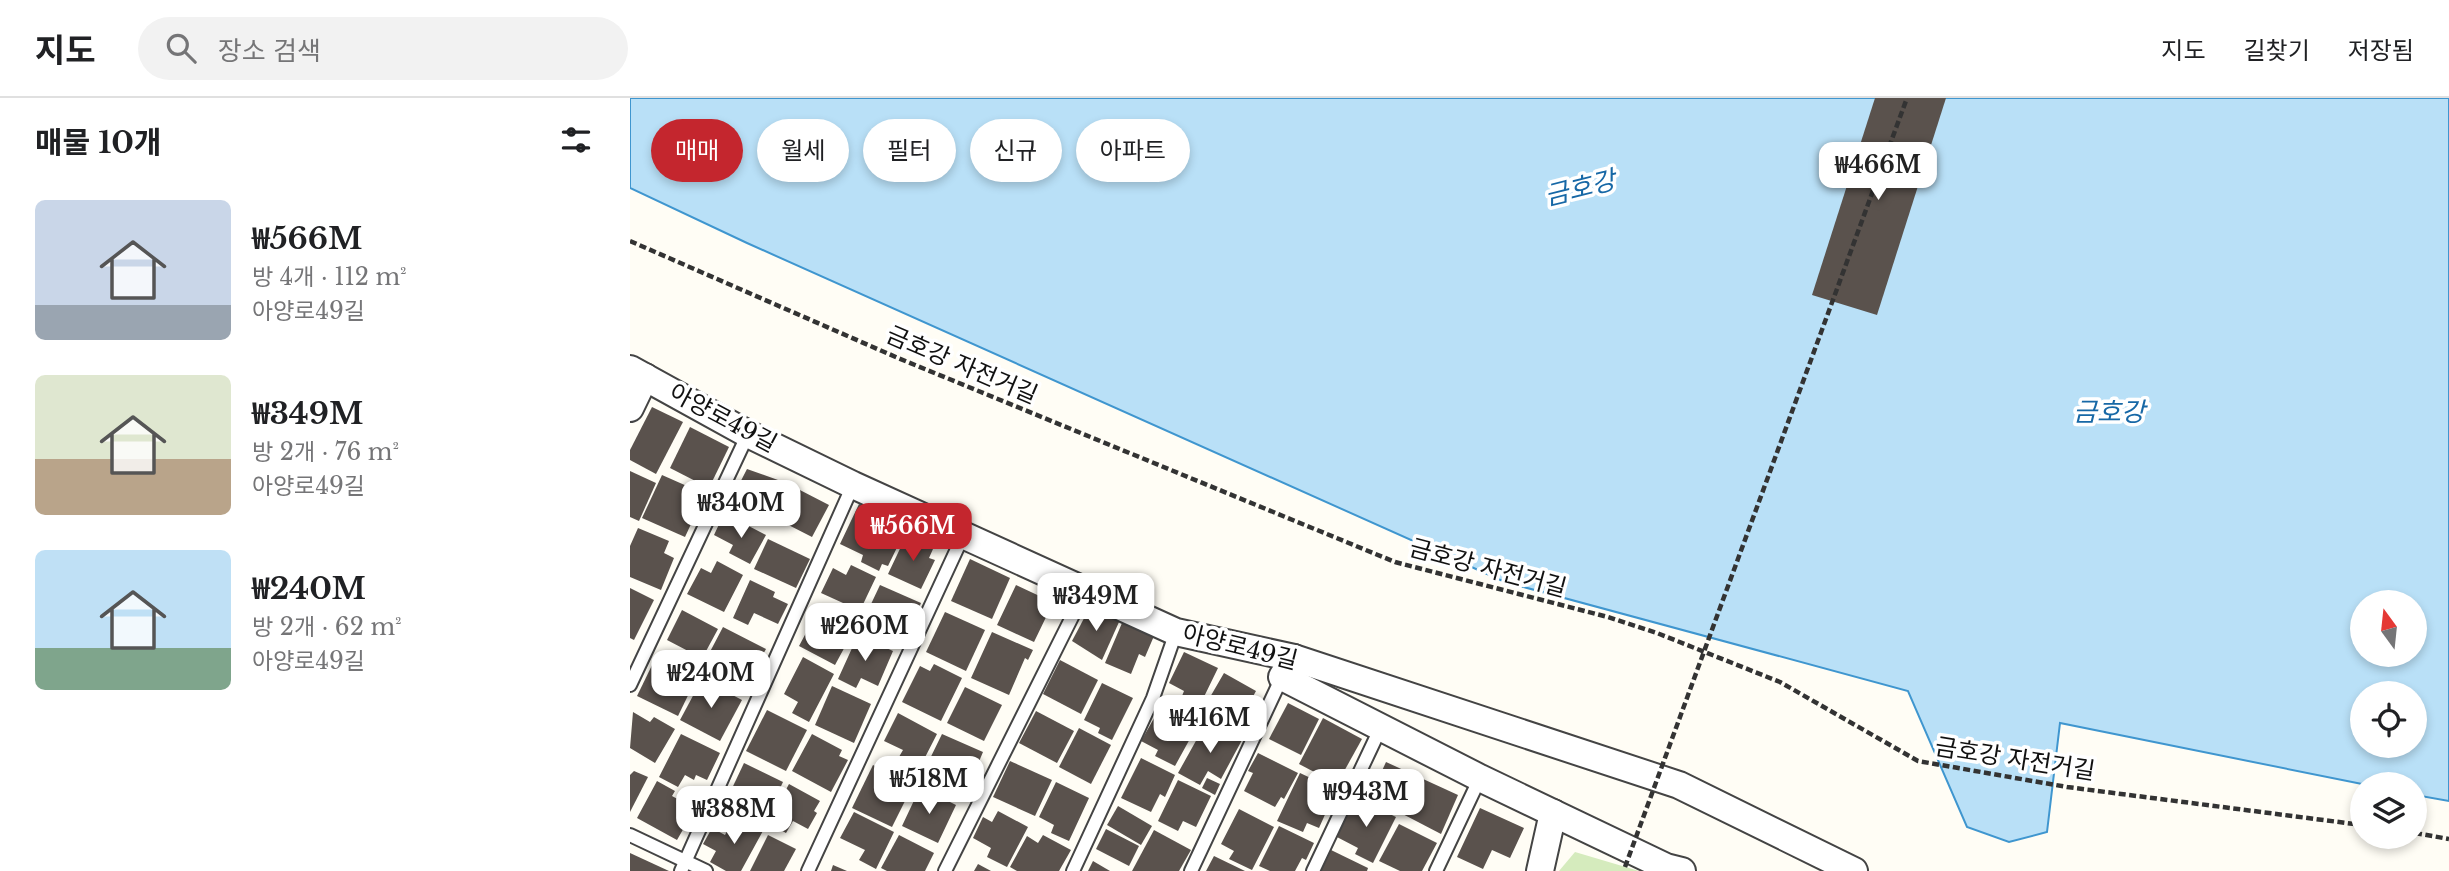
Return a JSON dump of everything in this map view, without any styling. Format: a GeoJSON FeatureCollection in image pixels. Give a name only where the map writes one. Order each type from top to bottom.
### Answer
{"type":"FeatureCollection","features":[{"type":"Feature","properties":{"kind":"street"},"geometry":{"type":"LineString","coordinates":[[630,408],[638,373]]}},
{"type":"Feature","properties":{"kind":"street","name":"아양로49길"},"geometry":{"type":"LineString","coordinates":[[638,373],[748,434],[853,485],[1176,632],[1679,785],[1854,871]]}},
{"type":"Feature","properties":{"kind":"street"},"geometry":{"type":"LineString","coordinates":[[1288,668],[1381,726],[1480,778],[1682,871]]}},
{"type":"Feature","properties":{"kind":"street"},"geometry":{"type":"LineString","coordinates":[[1540,871],[1553,813]]}},
{"type":"Feature","properties":{"kind":"lane"},"geometry":{"type":"LineString","coordinates":[[630,685],[748,434]]}},
{"type":"Feature","properties":{"kind":"lane"},"geometry":{"type":"LineString","coordinates":[[683,866],[853,485]]}},
{"type":"Feature","properties":{"kind":"lane"},"geometry":{"type":"LineString","coordinates":[[808,871],[963,536]]}},
{"type":"Feature","properties":{"kind":"lane"},"geometry":{"type":"LineString","coordinates":[[945,871],[1085,591]]}},
{"type":"Feature","properties":{"kind":"lane"},"geometry":{"type":"LineString","coordinates":[[1073,871],[1153,698],[1176,632]]}},
{"type":"Feature","properties":{"kind":"lane"},"geometry":{"type":"LineString","coordinates":[[1191,871],[1288,668]]}},
{"type":"Feature","properties":{"kind":"lane"},"geometry":{"type":"LineString","coordinates":[[1313,871],[1381,726]]}},
{"type":"Feature","properties":{"kind":"lane"},"geometry":{"type":"LineString","coordinates":[[1436,871],[1480,778]]}},
{"type":"Feature","properties":{"kind":"lane"},"geometry":{"type":"LineString","coordinates":[[630,835],[683,866],[706,871]]}},
{"type":"Feature","properties":{"kind":"path"},"geometry":{"type":"LineString","coordinates":[[1625,867],[1907,98]]}},
{"type":"Feature","properties":{"kind":"path","name":"금호강 자전거길"},"geometry":{"type":"LineString","coordinates":[[630,241],[898,358],[1395,562],[1632,625],[1780,682],[1918,761],[2067,787],[2350,823]]}},
{"type":"Feature","properties":{"kind":"path"},"geometry":{"type":"LineString","coordinates":[[2427,835],[2449,839]]}},
{"type":"Feature","properties":{"kind":"green space"},"geometry":{"type":"Polygon","coordinates":[[[1575,852],[1639,871],[1559,871],[1575,852]]]}},
{"type":"Feature","properties":{"kind":"water","name":"금호강"},"geometry":{"type":"Polygon","coordinates":[[[630,98],[2449,98],[2449,801],[2427,797],[2427,772],[2350,772],[2350,782],[2060,723],[2047,832],[2009,842],[1967,827],[1908,691],[1505,582],[747,243],[630,188],[630,98]]]}},
{"type":"Feature","properties":{"kind":"building"},"geometry":{"type":"Polygon","coordinates":[[[1875,98],[1946,98],[1877,315],[1812,295],[1875,98]]]}},
{"type":"Feature","properties":{"kind":"building"},"geometry":{"type":"Polygon","coordinates":[[[652,407],[683,422],[656,474],[630,460],[630,450],[652,407]]]}},
{"type":"Feature","properties":{"kind":"building"},"geometry":{"type":"Polygon","coordinates":[[[690,427],[729,447],[709,488],[670,468],[690,427]]]}},
{"type":"Feature","properties":{"kind":"building"},"geometry":{"type":"Polygon","coordinates":[[[747,469],[778,480],[760,514],[747,507],[743,514],[728,506],[747,469]]]}},
{"type":"Feature","properties":{"kind":"building"},"geometry":{"type":"Polygon","coordinates":[[[630,471],[656,483],[639,521],[630,517],[630,471]]]}},
{"type":"Feature","properties":{"kind":"building"},"geometry":{"type":"Polygon","coordinates":[[[662,475],[705,494],[685,537],[642,518],[662,475]]]}},
{"type":"Feature","properties":{"kind":"building"},"geometry":{"type":"Polygon","coordinates":[[[782,486],[794,492],[796,488],[829,505],[812,537],[767,514],[782,486]]]}},
{"type":"Feature","properties":{"kind":"building"},"geometry":{"type":"Polygon","coordinates":[[[859,504],[907,527],[888,566],[882,564],[879,571],[861,562],[863,555],[840,544],[859,504]]]}},
{"type":"Feature","properties":{"kind":"building"},"geometry":{"type":"Polygon","coordinates":[[[721,520],[737,528],[741,522],[766,535],[750,564],[729,553],[733,545],[714,535],[721,520]]]}},
{"type":"Feature","properties":{"kind":"building"},"geometry":{"type":"Polygon","coordinates":[[[638,528],[669,541],[664,553],[674,558],[661,590],[630,577],[630,546],[638,528]]]}},
{"type":"Feature","properties":{"kind":"building"},"geometry":{"type":"Polygon","coordinates":[[[906,536],[933,549],[929,558],[935,560],[921,589],[888,574],[906,536]]]}},
{"type":"Feature","properties":{"kind":"building"},"geometry":{"type":"Polygon","coordinates":[[[768,539],[810,559],[796,588],[754,569],[768,539]]]}},
{"type":"Feature","properties":{"kind":"building"},"geometry":{"type":"Polygon","coordinates":[[[970,559],[1010,578],[992,619],[951,601],[970,559]]]}},
{"type":"Feature","properties":{"kind":"building"},"geometry":{"type":"Polygon","coordinates":[[[717,561],[743,575],[724,612],[687,594],[701,568],[711,573],[717,561]]]}},
{"type":"Feature","properties":{"kind":"building"},"geometry":{"type":"Polygon","coordinates":[[[851,565],[876,577],[857,617],[840,609],[843,603],[821,593],[833,568],[846,575],[851,565]]]}},
{"type":"Feature","properties":{"kind":"building"},"geometry":{"type":"Polygon","coordinates":[[[750,580],[775,592],[773,597],[788,604],[778,624],[754,613],[748,625],[733,618],[750,580]]]}},
{"type":"Feature","properties":{"kind":"building"},"geometry":{"type":"Polygon","coordinates":[[[880,585],[921,603],[905,640],[863,621],[880,585]]]}},
{"type":"Feature","properties":{"kind":"building"},"geometry":{"type":"Polygon","coordinates":[[[1016,585],[1048,600],[1044,609],[1049,611],[1034,642],[997,625],[1016,585]]]}},
{"type":"Feature","properties":{"kind":"building"},"geometry":{"type":"Polygon","coordinates":[[[630,588],[654,600],[634,640],[630,638],[630,588]]]}},
{"type":"Feature","properties":{"kind":"building"},"geometry":{"type":"Polygon","coordinates":[[[1090,607],[1119,622],[1102,660],[1072,641],[1090,607]]]}},
{"type":"Feature","properties":{"kind":"building"},"geometry":{"type":"Polygon","coordinates":[[[682,610],[718,629],[698,666],[686,660],[690,652],[667,640],[682,610]]]}},
{"type":"Feature","properties":{"kind":"building"},"geometry":{"type":"Polygon","coordinates":[[[945,612],[985,630],[966,671],[926,652],[945,612]]]}},
{"type":"Feature","properties":{"kind":"building"},"geometry":{"type":"Polygon","coordinates":[[[830,615],[855,628],[835,665],[799,646],[814,618],[825,624],[830,615]]]}},
{"type":"Feature","properties":{"kind":"building"},"geometry":{"type":"Polygon","coordinates":[[[1122,623],[1154,636],[1145,657],[1139,654],[1131,674],[1105,663],[1122,623]]]}},
{"type":"Feature","properties":{"kind":"building"},"geometry":{"type":"Polygon","coordinates":[[[723,627],[766,649],[749,680],[729,670],[725,679],[702,667],[723,627]]]}},
{"type":"Feature","properties":{"kind":"building"},"geometry":{"type":"Polygon","coordinates":[[[992,632],[1033,650],[1028,660],[1025,658],[1009,695],[971,678],[992,632]]]}},
{"type":"Feature","properties":{"kind":"building"},"geometry":{"type":"Polygon","coordinates":[[[858,635],[893,651],[878,686],[861,678],[856,688],[838,679],[858,635]]]}},
{"type":"Feature","properties":{"kind":"building"},"geometry":{"type":"Polygon","coordinates":[[[1184,652],[1218,668],[1200,705],[1182,696],[1184,691],[1169,683],[1184,652]]]}},
{"type":"Feature","properties":{"kind":"building"},"geometry":{"type":"Polygon","coordinates":[[[656,657],[697,677],[678,716],[637,696],[656,657]]]}},
{"type":"Feature","properties":{"kind":"building"},"geometry":{"type":"Polygon","coordinates":[[[803,657],[834,674],[809,722],[792,713],[798,702],[784,694],[803,657]]]}},
{"type":"Feature","properties":{"kind":"building"},"geometry":{"type":"Polygon","coordinates":[[[1060,660],[1098,680],[1081,714],[1043,694],[1060,660]]]}},
{"type":"Feature","properties":{"kind":"building"},"geometry":{"type":"Polygon","coordinates":[[[934,664],[962,678],[941,721],[902,702],[920,666],[930,671],[934,664]]]}},
{"type":"Feature","properties":{"kind":"building"},"geometry":{"type":"Polygon","coordinates":[[[1224,673],[1256,691],[1244,713],[1253,719],[1244,735],[1202,711],[1224,673]]]}},
{"type":"Feature","properties":{"kind":"building"},"geometry":{"type":"Polygon","coordinates":[[[702,679],[742,700],[720,741],[680,720],[702,679]]]}},
{"type":"Feature","properties":{"kind":"building"},"geometry":{"type":"Polygon","coordinates":[[[1102,683],[1133,698],[1112,740],[1098,733],[1100,728],[1084,720],[1102,683]]]}},
{"type":"Feature","properties":{"kind":"building"},"geometry":{"type":"Polygon","coordinates":[[[832,686],[871,704],[854,743],[815,725],[832,686]]]}},
{"type":"Feature","properties":{"kind":"building"},"geometry":{"type":"Polygon","coordinates":[[[965,687],[1002,705],[984,741],[947,723],[965,687]]]}},
{"type":"Feature","properties":{"kind":"building"},"geometry":{"type":"Polygon","coordinates":[[[1288,703],[1319,719],[1301,755],[1269,739],[1288,703]]]}},
{"type":"Feature","properties":{"kind":"building"},"geometry":{"type":"Polygon","coordinates":[[[1161,706],[1197,726],[1175,766],[1155,756],[1158,750],[1141,741],[1161,706]]]}},
{"type":"Feature","properties":{"kind":"building"},"geometry":{"type":"Polygon","coordinates":[[[767,710],[807,730],[786,771],[746,751],[767,710]]]}},
{"type":"Feature","properties":{"kind":"building"},"geometry":{"type":"Polygon","coordinates":[[[1036,711],[1074,731],[1057,763],[1019,743],[1036,711]]]}},
{"type":"Feature","properties":{"kind":"building"},"geometry":{"type":"Polygon","coordinates":[[[633,712],[650,722],[654,717],[675,729],[655,763],[630,748],[633,712]]]}},
{"type":"Feature","properties":{"kind":"building"},"geometry":{"type":"Polygon","coordinates":[[[898,713],[937,734],[917,773],[896,762],[903,750],[884,741],[898,713]]]}},
{"type":"Feature","properties":{"kind":"building"},"geometry":{"type":"Polygon","coordinates":[[[1323,718],[1362,739],[1337,784],[1299,764],[1323,718]]]}},
{"type":"Feature","properties":{"kind":"building"},"geometry":{"type":"Polygon","coordinates":[[[1203,719],[1215,724],[1211,732],[1199,726],[1203,719]]]}},
{"type":"Feature","properties":{"kind":"building"},"geometry":{"type":"Polygon","coordinates":[[[1217,727],[1242,740],[1221,779],[1208,771],[1200,785],[1178,773],[1202,730],[1212,735],[1217,727]]]}},
{"type":"Feature","properties":{"kind":"building"},"geometry":{"type":"Polygon","coordinates":[[[1079,728],[1111,745],[1091,784],[1059,767],[1079,728]]]}},
{"type":"Feature","properties":{"kind":"building"},"geometry":{"type":"Polygon","coordinates":[[[681,734],[720,753],[707,780],[696,775],[694,780],[685,775],[678,787],[659,777],[681,734]]]}},
{"type":"Feature","properties":{"kind":"building"},"geometry":{"type":"Polygon","coordinates":[[[812,734],[842,750],[839,756],[848,760],[831,792],[792,771],[812,734]]]}},
{"type":"Feature","properties":{"kind":"building"},"geometry":{"type":"Polygon","coordinates":[[[942,734],[983,752],[970,783],[952,774],[945,788],[921,777],[942,734]]]}},
{"type":"Feature","properties":{"kind":"building"},"geometry":{"type":"Polygon","coordinates":[[[1258,753],[1298,773],[1284,799],[1281,797],[1275,807],[1244,791],[1253,773],[1248,771],[1258,753]]]}},
{"type":"Feature","properties":{"kind":"building"},"geometry":{"type":"Polygon","coordinates":[[[1141,758],[1175,775],[1165,797],[1160,794],[1151,812],[1121,798],[1141,758]]]}},
{"type":"Feature","properties":{"kind":"building"},"geometry":{"type":"Polygon","coordinates":[[[1010,761],[1052,780],[1035,816],[993,797],[1010,761]]]}},
{"type":"Feature","properties":{"kind":"building"},"geometry":{"type":"Polygon","coordinates":[[[1386,762],[1458,795],[1441,834],[1370,797],[1386,762]]]}},
{"type":"Feature","properties":{"kind":"building"},"geometry":{"type":"Polygon","coordinates":[[[744,763],[783,782],[765,820],[726,801],[744,763]]]}},
{"type":"Feature","properties":{"kind":"building"},"geometry":{"type":"Polygon","coordinates":[[[873,765],[913,785],[892,827],[852,808],[873,765]]]}},
{"type":"Feature","properties":{"kind":"building"},"geometry":{"type":"Polygon","coordinates":[[[634,771],[648,777],[630,812],[630,775],[634,771]]]}},
{"type":"Feature","properties":{"kind":"building"},"geometry":{"type":"Polygon","coordinates":[[[1300,773],[1336,790],[1319,828],[1307,823],[1303,832],[1277,821],[1300,773]]]}},
{"type":"Feature","properties":{"kind":"building"},"geometry":{"type":"Polygon","coordinates":[[[1207,778],[1220,784],[1215,795],[1202,788],[1207,778]]]}},
{"type":"Feature","properties":{"kind":"building"},"geometry":{"type":"Polygon","coordinates":[[[1178,780],[1211,796],[1196,827],[1183,821],[1178,831],[1158,821],[1178,780]]]}},
{"type":"Feature","properties":{"kind":"building"},"geometry":{"type":"Polygon","coordinates":[[[657,781],[675,791],[672,796],[683,802],[677,813],[689,819],[677,840],[637,818],[657,781]]]}},
{"type":"Feature","properties":{"kind":"building"},"geometry":{"type":"Polygon","coordinates":[[[1056,782],[1089,798],[1069,841],[1051,833],[1054,825],[1039,817],[1056,782]]]}},
{"type":"Feature","properties":{"kind":"building"},"geometry":{"type":"Polygon","coordinates":[[[789,784],[820,801],[808,829],[793,821],[786,833],[768,823],[789,784]]]}},
{"type":"Feature","properties":{"kind":"building"},"geometry":{"type":"Polygon","coordinates":[[[926,790],[956,805],[938,843],[902,826],[918,792],[924,794],[926,790]]]}},
{"type":"Feature","properties":{"kind":"building"},"geometry":{"type":"Polygon","coordinates":[[[1355,797],[1396,817],[1373,863],[1355,854],[1358,848],[1335,836],[1355,797]]]}},
{"type":"Feature","properties":{"kind":"building"},"geometry":{"type":"Polygon","coordinates":[[[1118,806],[1152,826],[1141,845],[1107,825],[1118,806]]]}},
{"type":"Feature","properties":{"kind":"building"},"geometry":{"type":"Polygon","coordinates":[[[1480,808],[1524,828],[1510,858],[1492,850],[1483,869],[1457,857],[1480,808]]]}},
{"type":"Feature","properties":{"kind":"building"},"geometry":{"type":"Polygon","coordinates":[[[1239,809],[1274,827],[1252,870],[1229,859],[1234,851],[1221,844],[1239,809]]]}},
{"type":"Feature","properties":{"kind":"building"},"geometry":{"type":"Polygon","coordinates":[[[998,811],[1028,827],[1007,867],[987,857],[991,848],[973,838],[983,817],[992,822],[998,811]]]}},
{"type":"Feature","properties":{"kind":"building"},"geometry":{"type":"Polygon","coordinates":[[[854,812],[894,832],[876,869],[859,860],[865,850],[840,838],[854,812]]]}},
{"type":"Feature","properties":{"kind":"building"},"geometry":{"type":"Polygon","coordinates":[[[743,818],[764,829],[741,871],[726,871],[710,862],[716,851],[703,844],[712,828],[725,835],[728,829],[735,833],[743,818]]]}},
{"type":"Feature","properties":{"kind":"building"},"geometry":{"type":"Polygon","coordinates":[[[1399,824],[1437,843],[1422,871],[1400,871],[1379,861],[1399,824]]]}},
{"type":"Feature","properties":{"kind":"building"},"geometry":{"type":"Polygon","coordinates":[[[1279,826],[1314,843],[1306,860],[1302,858],[1295,871],[1270,871],[1259,866],[1279,826]]]}},
{"type":"Feature","properties":{"kind":"building"},"geometry":{"type":"Polygon","coordinates":[[[1106,829],[1139,846],[1129,866],[1096,849],[1106,829]]]}},
{"type":"Feature","properties":{"kind":"building"},"geometry":{"type":"Polygon","coordinates":[[[1154,830],[1191,850],[1179,871],[1132,871],[1154,830]]]}},
{"type":"Feature","properties":{"kind":"building"},"geometry":{"type":"Polygon","coordinates":[[[768,835],[796,849],[784,871],[750,871],[768,835]]]}},
{"type":"Feature","properties":{"kind":"building"},"geometry":{"type":"Polygon","coordinates":[[[899,835],[934,853],[925,871],[887,871],[881,868],[899,835]]]}},
{"type":"Feature","properties":{"kind":"building"},"geometry":{"type":"Polygon","coordinates":[[[1043,835],[1071,850],[1059,871],[1017,871],[1010,867],[1027,836],[1038,843],[1043,835]]]}},
{"type":"Feature","properties":{"kind":"building"},"geometry":{"type":"Polygon","coordinates":[[[1331,850],[1368,868],[1367,871],[1321,871],[1331,850]]]}},
{"type":"Feature","properties":{"kind":"building"},"geometry":{"type":"Polygon","coordinates":[[[630,853],[669,871],[630,871],[630,853]]]}},
{"type":"Feature","properties":{"kind":"building"},"geometry":{"type":"Polygon","coordinates":[[[1214,856],[1245,871],[1206,871],[1214,856]]]}},
{"type":"Feature","properties":{"kind":"building"},"geometry":{"type":"Polygon","coordinates":[[[1093,861],[1110,871],[1088,871],[1093,861]]]}},
{"type":"Feature","properties":{"kind":"building"},"geometry":{"type":"Polygon","coordinates":[[[978,864],[991,871],[974,871],[978,864]]]}},
{"type":"Feature","properties":{"kind":"building"},"geometry":{"type":"Polygon","coordinates":[[[833,865],[847,871],[831,871],[833,865]]]}}]}
